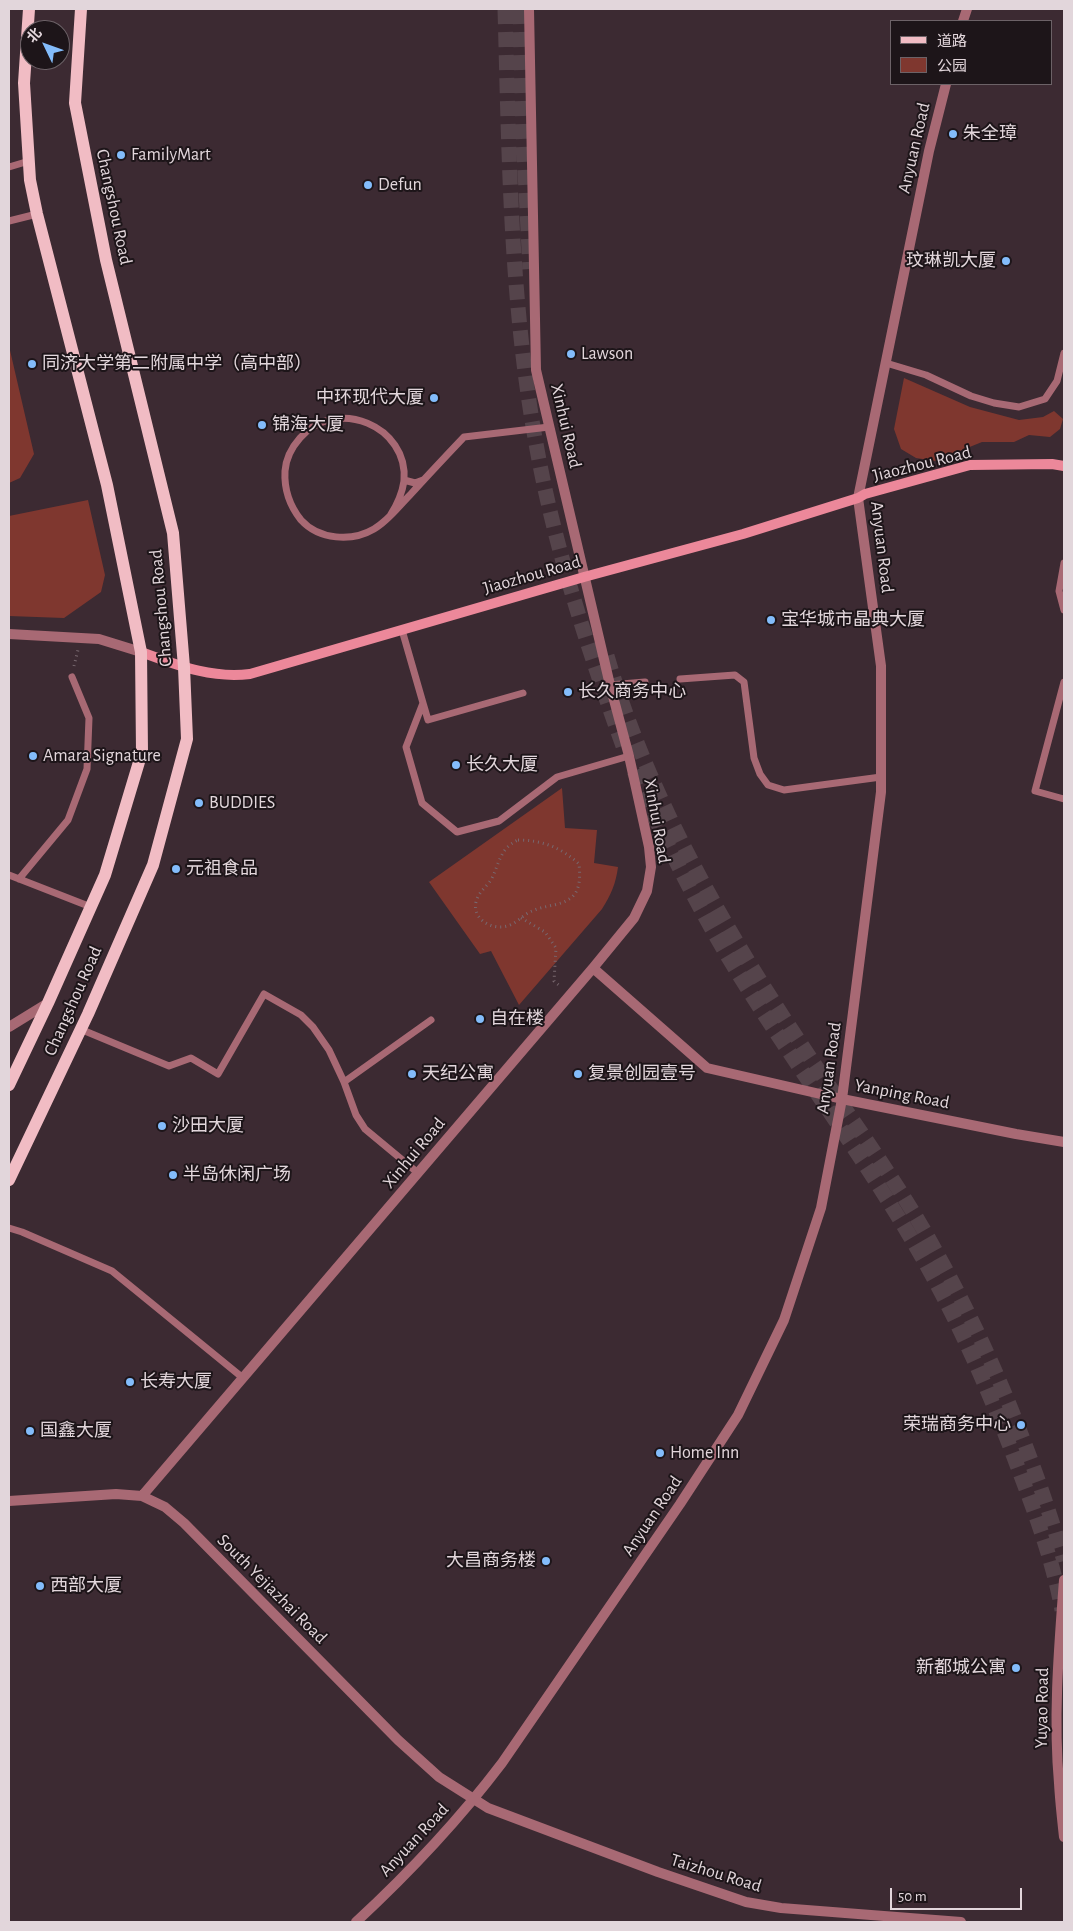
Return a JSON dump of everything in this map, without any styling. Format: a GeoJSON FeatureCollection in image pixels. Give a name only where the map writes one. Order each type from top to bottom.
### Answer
{"type":"FeatureCollection","features":[{"type":"Feature","properties":{"kind":"main road","name":"Changshou Road"},"geometry":{"type":"LineString","coordinates":[[9,1085],[105,875],[142,752],[141,652],[107,485],[37,214],[30,180],[24,83],[29,9]]}},
{"type":"Feature","properties":{"kind":"main road","name":"Changshou Road"},"geometry":{"type":"LineString","coordinates":[[9,1180],[80,1029],[153,865],[187,739],[184,667],[173,533],[106,260],[75,103],[81,9]]}},
{"type":"Feature","properties":{"kind":"street","name":"Xinhui Road"},"geometry":{"type":"LineString","coordinates":[[142,1496],[594,968],[634,918],[648,891],[651,867],[649,848],[629,756],[610,685],[536,370],[529,9]]}},
{"type":"Feature","properties":{"kind":"street","name":"Anyuan Road"},"geometry":{"type":"LineString","coordinates":[[356,1922],[431,1848],[474,1800],[502,1763],[631,1576],[738,1415],[784,1320],[821,1208],[842,1099],[881,792],[881,666],[858,498],[929,151],[946,85]]}},
{"type":"Feature","properties":{"kind":"street","name":"Jiaozhou Road"},"geometry":{"type":"LineString","coordinates":[[9,634],[99,639],[184,667],[221,676],[250,674],[584,577],[743,534],[858,498],[865,494],[970,466],[1052,464],[1064,466]]}},
{"type":"Feature","properties":{"kind":"street","name":"Yanping Road"},"geometry":{"type":"LineString","coordinates":[[594,968],[707,1068],[842,1099],[1064,1142]]}},
{"type":"Feature","properties":{"kind":"street"},"geometry":{"type":"LineString","coordinates":[[9,1027],[48,1002]]}},
{"type":"Feature","properties":{"kind":"street","name":"South Yejiazhai Road"},"geometry":{"type":"LineString","coordinates":[[9,1501],[116,1494],[142,1496],[165,1507],[184,1523],[398,1740],[439,1777],[474,1800]]}},
{"type":"Feature","properties":{"kind":"street","name":"Yuyao Road"},"geometry":{"type":"LineString","coordinates":[[1064,1580],[1057,1728],[1058,1782],[1064,1836]]}},
{"type":"Feature","properties":{"kind":"street","name":"Taizhou Road"},"geometry":{"type":"LineString","coordinates":[[474,1800],[518,1821],[746,1902],[781,1908],[961,1922]]}},
{"type":"Feature","properties":{"kind":"lane"},"geometry":{"type":"LineString","coordinates":[[9,167],[29,161]]}},
{"type":"Feature","properties":{"kind":"lane"},"geometry":{"type":"LineString","coordinates":[[9,221],[37,214]]}},
{"type":"Feature","properties":{"kind":"lane"},"geometry":{"type":"LineString","coordinates":[[886,363],[926,375],[971,396],[994,403],[1019,407],[1045,400],[1057,381],[1064,353]]}},
{"type":"Feature","properties":{"kind":"lane"},"geometry":{"type":"LineString","coordinates":[[390,516],[400,499],[404,480],[402,461],[394,444],[380,429],[363,420],[343,418],[323,421],[306,431],[293,446],[285,465],[284,486],[290,505],[302,521],[319,532],[338,537],[357,536],[375,529],[390,516],[464,436],[549,427]]}},
{"type":"Feature","properties":{"kind":"lane"},"geometry":{"type":"LineString","coordinates":[[404,480],[415,483],[423,480]]}},
{"type":"Feature","properties":{"kind":"lane"},"geometry":{"type":"LineString","coordinates":[[1064,564],[1059,591],[1064,610]]}},
{"type":"Feature","properties":{"kind":"lane"},"geometry":{"type":"LineString","coordinates":[[402,630],[428,720],[523,693]]}},
{"type":"Feature","properties":{"kind":"lane"},"geometry":{"type":"LineString","coordinates":[[680,679],[735,675],[744,682],[754,758],[760,774],[768,785],[784,790],[881,777]]}},
{"type":"Feature","properties":{"kind":"lane"},"geometry":{"type":"LineString","coordinates":[[19,879],[68,820],[87,769],[89,718],[72,677]]}},
{"type":"Feature","properties":{"kind":"lane"},"geometry":{"type":"LineString","coordinates":[[610,685],[645,682]]}},
{"type":"Feature","properties":{"kind":"lane"},"geometry":{"type":"LineString","coordinates":[[1064,682],[1035,791],[1064,799]]}},
{"type":"Feature","properties":{"kind":"lane"},"geometry":{"type":"LineString","coordinates":[[423,703],[406,747],[422,803],[457,832],[498,821],[557,777],[629,756]]}},
{"type":"Feature","properties":{"kind":"lane"},"geometry":{"type":"LineString","coordinates":[[9,875],[91,907]]}},
{"type":"Feature","properties":{"kind":"lane"},"geometry":{"type":"LineString","coordinates":[[80,1029],[169,1066],[191,1058],[218,1074],[264,994],[301,1015],[313,1027],[329,1050],[344,1082],[356,1115],[366,1130],[418,1173]]}},
{"type":"Feature","properties":{"kind":"lane"},"geometry":{"type":"LineString","coordinates":[[344,1082],[431,1020]]}},
{"type":"Feature","properties":{"kind":"lane"},"geometry":{"type":"LineString","coordinates":[[9,1228],[112,1271],[244,1378]]}},
{"type":"Feature","properties":{"kind":"path"},"geometry":{"type":"LineString","coordinates":[[72,677],[80,637]]}},
{"type":"Feature","properties":{"kind":"path"},"geometry":{"type":"LineString","coordinates":[[518,840],[530,840],[550,845],[567,853],[579,864],[580,877],[578,888],[572,897],[560,903],[533,910],[521,918],[510,925],[498,927],[485,923],[478,916],[476,903],[480,893],[490,881],[500,858],[509,844],[518,840]]}},
{"type":"Feature","properties":{"kind":"path"},"geometry":{"type":"LineString","coordinates":[[521,918],[545,932],[556,948],[554,981],[570,995]]}},
{"type":"Feature","properties":{"kind":"green space"},"geometry":{"type":"Polygon","coordinates":[[[9,346],[34,454],[20,478],[9,483],[9,346]]]}},
{"type":"Feature","properties":{"kind":"green space"},"geometry":{"type":"Polygon","coordinates":[[[904,378],[970,407],[1019,420],[1043,417],[1054,411],[1063,419],[1060,429],[1050,437],[1029,435],[1014,442],[982,442],[935,461],[916,458],[901,449],[894,429],[904,378]]]}},
{"type":"Feature","properties":{"kind":"green space"},"geometry":{"type":"Polygon","coordinates":[[[88,500],[105,575],[101,592],[64,618],[9,616],[9,516],[88,500]]]}},
{"type":"Feature","properties":{"kind":"green space"},"geometry":{"type":"Polygon","coordinates":[[[562,788],[565,828],[597,830],[594,863],[618,867],[617,873],[613,889],[602,909],[519,1005],[491,951],[480,954],[429,882],[562,788]]]}},
{"type":"Feature","properties":{"kind":"tunnel"},"geometry":{"type":"LineString","coordinates":[[505,9],[512,224],[520,331],[535,438],[551,516],[572,594],[623,746]]}},
{"type":"Feature","properties":{"kind":"tunnel"},"geometry":{"type":"LineString","coordinates":[[520,9],[523,133],[530,269]]}},
{"type":"Feature","properties":{"kind":"tunnel"},"geometry":{"type":"LineString","coordinates":[[607,656],[643,758],[665,808],[715,905],[771,999],[908,1204],[965,1307],[985,1348],[1020,1432],[1051,1518],[1064,1561]]}},
{"type":"Feature","properties":{"kind":"tunnel"},"geometry":{"type":"LineString","coordinates":[[634,771],[682,872],[736,970],[908,1233],[954,1317],[994,1405],[1037,1519],[1049,1555],[1062,1610]]}},
{"type":"Feature","properties":{"kind":"place","name":"朱全璋"},"geometry":{"type":"Point","coordinates":[953,134]}},
{"type":"Feature","properties":{"kind":"place","name":"FamilyMart"},"geometry":{"type":"Point","coordinates":[121,155]}},
{"type":"Feature","properties":{"kind":"place","name":"Defun"},"geometry":{"type":"Point","coordinates":[368,185]}},
{"type":"Feature","properties":{"kind":"place","name":"玟琳凯大厦"},"geometry":{"type":"Point","coordinates":[1006,261]}},
{"type":"Feature","properties":{"kind":"place","name":"Lawson"},"geometry":{"type":"Point","coordinates":[571,354]}},
{"type":"Feature","properties":{"kind":"place","name":"同济大学第二附属中学（高中部）"},"geometry":{"type":"Point","coordinates":[32,364]}},
{"type":"Feature","properties":{"kind":"place","name":"中环现代大厦"},"geometry":{"type":"Point","coordinates":[434,398]}},
{"type":"Feature","properties":{"kind":"place","name":"锦海大厦"},"geometry":{"type":"Point","coordinates":[262,425]}},
{"type":"Feature","properties":{"kind":"place","name":"宝华城市晶典大厦"},"geometry":{"type":"Point","coordinates":[771,620]}},
{"type":"Feature","properties":{"kind":"place","name":"长久商务中心"},"geometry":{"type":"Point","coordinates":[568,692]}},
{"type":"Feature","properties":{"kind":"place","name":"Amara Signature"},"geometry":{"type":"Point","coordinates":[33,756]}},
{"type":"Feature","properties":{"kind":"place","name":"长久大厦"},"geometry":{"type":"Point","coordinates":[456,765]}},
{"type":"Feature","properties":{"kind":"place","name":"BUDDIES"},"geometry":{"type":"Point","coordinates":[199,803]}},
{"type":"Feature","properties":{"kind":"place","name":"元祖食品"},"geometry":{"type":"Point","coordinates":[176,869]}},
{"type":"Feature","properties":{"kind":"place","name":"自在楼"},"geometry":{"type":"Point","coordinates":[480,1019]}},
{"type":"Feature","properties":{"kind":"place","name":"天纪公寓"},"geometry":{"type":"Point","coordinates":[412,1074]}},
{"type":"Feature","properties":{"kind":"place","name":"复景创园壹号"},"geometry":{"type":"Point","coordinates":[578,1074]}},
{"type":"Feature","properties":{"kind":"place","name":"沙田大厦"},"geometry":{"type":"Point","coordinates":[162,1126]}},
{"type":"Feature","properties":{"kind":"place","name":"半岛休闲广场"},"geometry":{"type":"Point","coordinates":[173,1175]}},
{"type":"Feature","properties":{"kind":"place","name":"长寿大厦"},"geometry":{"type":"Point","coordinates":[130,1382]}},
{"type":"Feature","properties":{"kind":"place","name":"荣瑞商务中心"},"geometry":{"type":"Point","coordinates":[1021,1425]}},
{"type":"Feature","properties":{"kind":"place","name":"国鑫大厦"},"geometry":{"type":"Point","coordinates":[30,1431]}},
{"type":"Feature","properties":{"kind":"place","name":"Home Inn"},"geometry":{"type":"Point","coordinates":[660,1453]}},
{"type":"Feature","properties":{"kind":"place","name":"大昌商务楼"},"geometry":{"type":"Point","coordinates":[546,1561]}},
{"type":"Feature","properties":{"kind":"place","name":"西部大厦"},"geometry":{"type":"Point","coordinates":[40,1586]}},
{"type":"Feature","properties":{"kind":"place","name":"新都城公寓"},"geometry":{"type":"Point","coordinates":[1016,1668]}}]}
